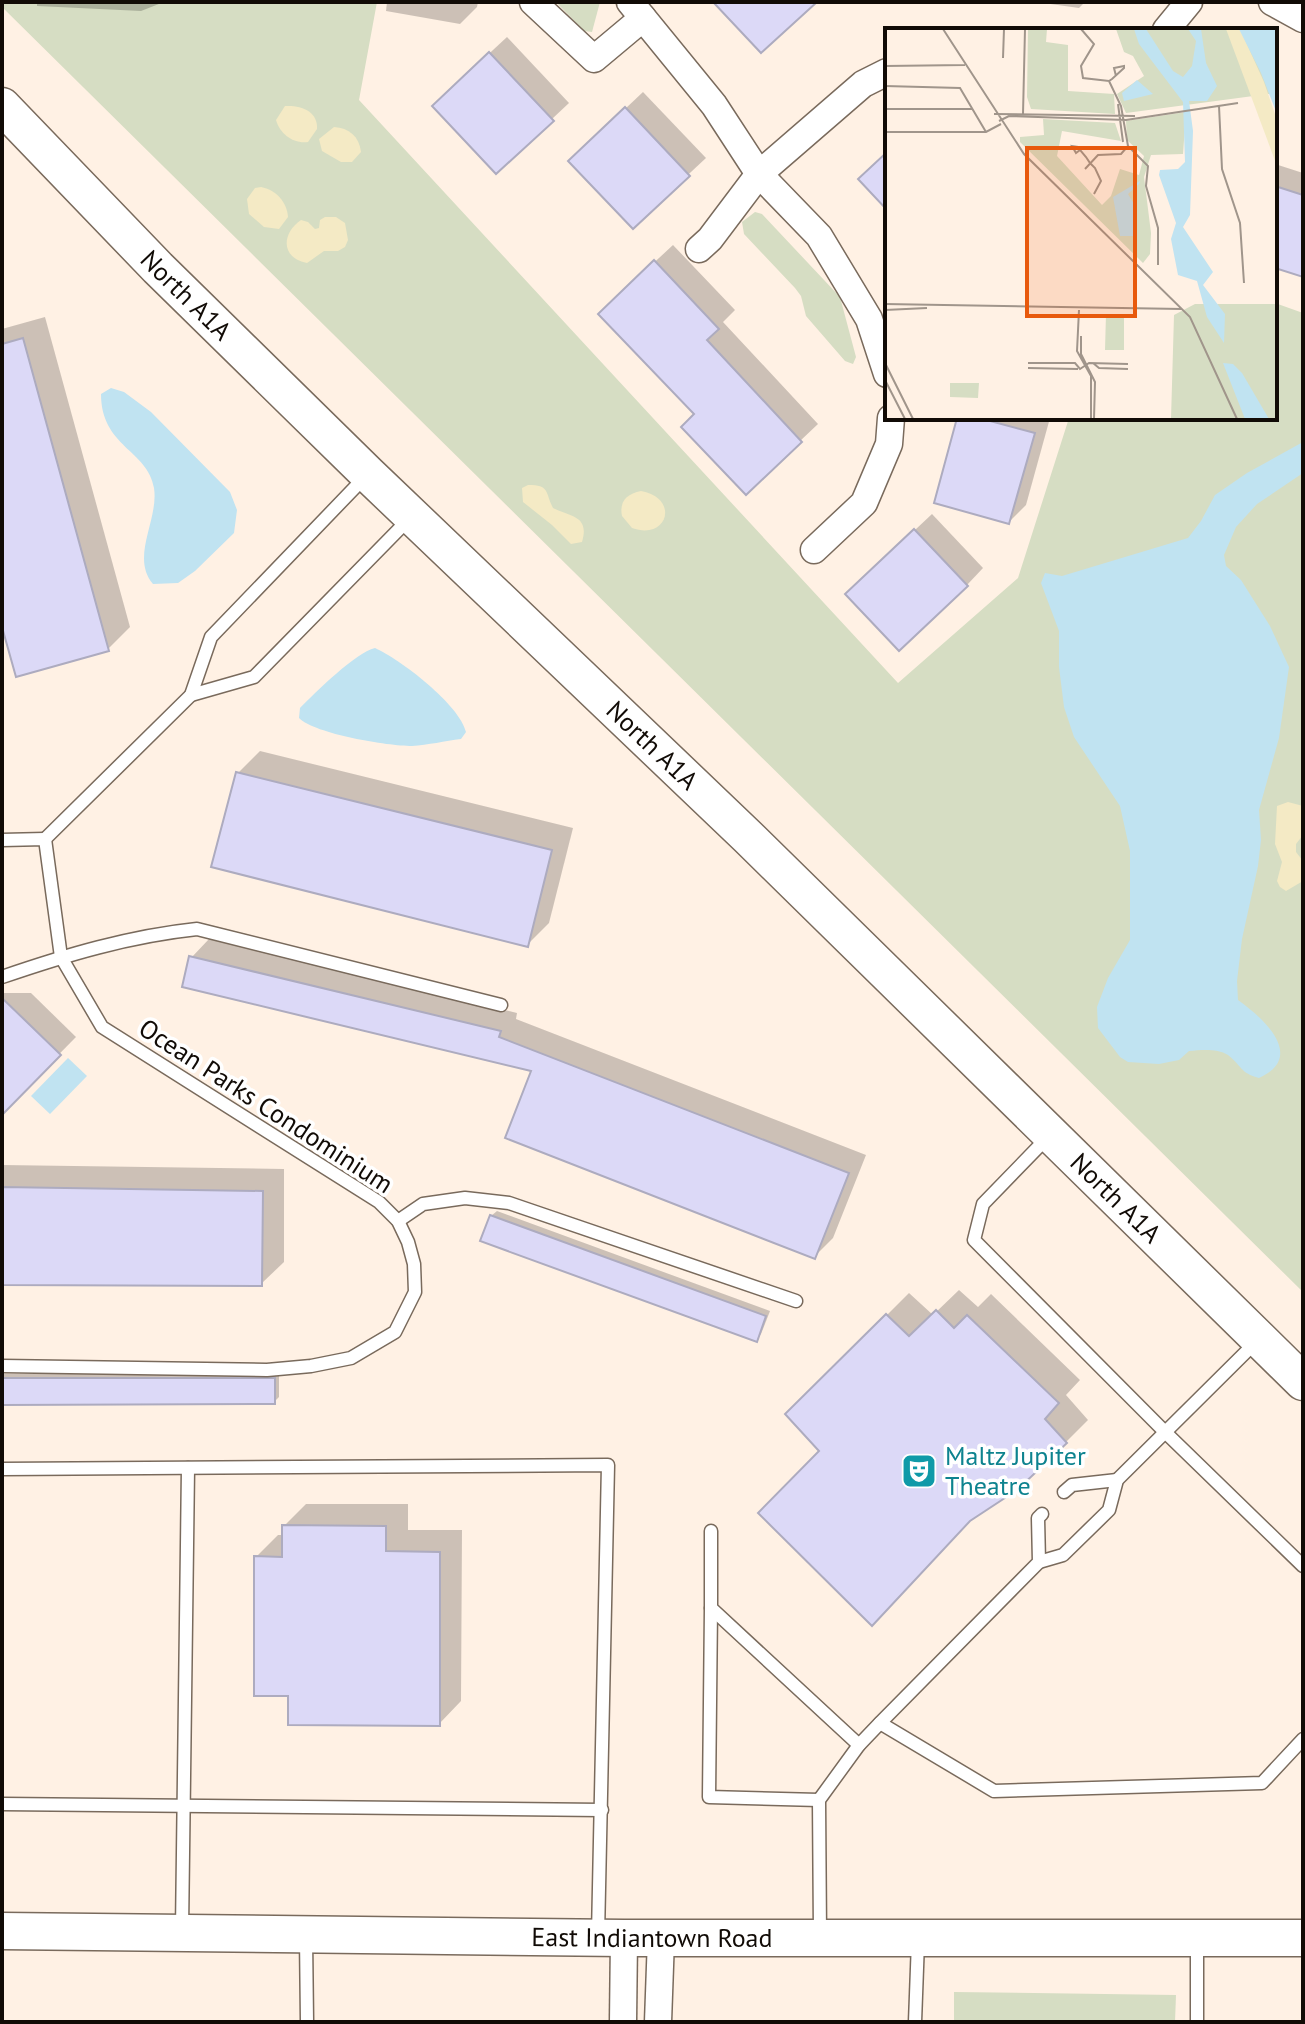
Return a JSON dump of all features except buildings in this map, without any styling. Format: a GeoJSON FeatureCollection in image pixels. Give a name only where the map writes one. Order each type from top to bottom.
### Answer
{"type":"FeatureCollection","features":[{"type":"Feature","properties":{"kind":"street"},"geometry":{"type":"LineString","coordinates":[[533,2],[594,59],[637,10],[714,105],[759,174],[819,236],[869,319],[885,368]]}},
{"type":"Feature","properties":{"kind":"street"},"geometry":{"type":"LineString","coordinates":[[1168,28],[1189,2]]}},
{"type":"Feature","properties":{"kind":"street"},"geometry":{"type":"LineString","coordinates":[[1272,2],[1303,19]]}},
{"type":"Feature","properties":{"kind":"street"},"geometry":{"type":"LineString","coordinates":[[699,249],[759,174],[863,84],[885,73]]}},
{"type":"Feature","properties":{"kind":"street","name":"North A1A"},"geometry":{"type":"LineString","coordinates":[[2,106],[158,268],[368,474],[748,837],[1303,1382]]}},
{"type":"Feature","properties":{"kind":"street"},"geometry":{"type":"LineString","coordinates":[[814,550],[864,503],[889,444],[891,420]]}},
{"type":"Feature","properties":{"kind":"street","name":"East Indiantown Road"},"geometry":{"type":"LineString","coordinates":[[2,1931],[611,1938],[1303,1938]]}},
{"type":"Feature","properties":{"kind":"street"},"geometry":{"type":"LineString","coordinates":[[611,1938],[623,2022]]}},
{"type":"Feature","properties":{"kind":"street"},"geometry":{"type":"LineString","coordinates":[[658,2022],[661,1938]]}},
{"type":"Feature","properties":{"kind":"lane"},"geometry":{"type":"LineString","coordinates":[[2,840],[45,839],[191,695],[211,637],[368,474]]}},
{"type":"Feature","properties":{"kind":"lane"},"geometry":{"type":"LineString","coordinates":[[191,695],[254,677],[412,516]]}},
{"type":"Feature","properties":{"kind":"lane","name":"Ocean Parks Condominium"},"geometry":{"type":"LineString","coordinates":[[2,1366],[267,1370],[311,1366],[351,1358],[395,1332],[415,1292],[414,1264],[408,1242],[398,1221],[379,1202],[102,1027],[61,957],[45,839]]}},
{"type":"Feature","properties":{"kind":"lane"},"geometry":{"type":"LineString","coordinates":[[2,977],[61,957],[153,933],[197,929],[501,1005]]}},
{"type":"Feature","properties":{"kind":"lane"},"geometry":{"type":"LineString","coordinates":[[1051,1135],[983,1204],[974,1240],[1303,1566]]}},
{"type":"Feature","properties":{"kind":"lane"},"geometry":{"type":"LineString","coordinates":[[398,1221],[423,1204],[465,1198],[509,1203],[796,1301]]}},
{"type":"Feature","properties":{"kind":"lane"},"geometry":{"type":"LineString","coordinates":[[820,1938],[819,1800],[859,1745],[1039,1562],[1063,1555],[1109,1510],[1117,1480],[1258,1340]]}},
{"type":"Feature","properties":{"kind":"lane"},"geometry":{"type":"LineString","coordinates":[[2,1469],[608,1465],[602,1810],[611,1938]]}},
{"type":"Feature","properties":{"kind":"lane"},"geometry":{"type":"LineString","coordinates":[[182,1933],[188,1468]]}},
{"type":"Feature","properties":{"kind":"lane"},"geometry":{"type":"LineString","coordinates":[[1064,1492],[1072,1485],[1117,1480]]}},
{"type":"Feature","properties":{"kind":"lane"},"geometry":{"type":"LineString","coordinates":[[1039,1562],[1038,1518],[1042,1514]]}},
{"type":"Feature","properties":{"kind":"lane"},"geometry":{"type":"LineString","coordinates":[[711,1531],[709,1797],[819,1800]]}},
{"type":"Feature","properties":{"kind":"lane"},"geometry":{"type":"LineString","coordinates":[[711,1608],[859,1745]]}},
{"type":"Feature","properties":{"kind":"lane"},"geometry":{"type":"LineString","coordinates":[[880,1723],[994,1791],[1262,1783],[1303,1739]]}},
{"type":"Feature","properties":{"kind":"lane"},"geometry":{"type":"LineString","coordinates":[[2,1804],[602,1810]]}},
{"type":"Feature","properties":{"kind":"lane"},"geometry":{"type":"LineString","coordinates":[[306,1935],[307,2022]]}},
{"type":"Feature","properties":{"kind":"lane"},"geometry":{"type":"LineString","coordinates":[[915,2022],[918,1938]]}},
{"type":"Feature","properties":{"kind":"lane"},"geometry":{"type":"LineString","coordinates":[[1196,1938],[1197,2022]]}},
{"type":"Feature","properties":{"kind":"green space"},"geometry":{"type":"Polygon","coordinates":[[[2,2],[377,2],[359,100],[898,683],[1018,578],[1068,420],[1277,420],[1277,304],[1303,313],[1303,1292],[2,7],[2,2]]]}},
{"type":"Feature","properties":{"kind":"green space"},"geometry":{"type":"Polygon","coordinates":[[[556,2],[600,2],[592,32],[584,31],[556,2]]]}},
{"type":"Feature","properties":{"kind":"green space"},"geometry":{"type":"Polygon","coordinates":[[[755,212],[762,214],[840,297],[856,357],[853,364],[845,361],[806,316],[801,296],[795,288],[744,234],[742,222],[755,212]]]}},
{"type":"Feature","properties":{"kind":"green space"},"geometry":{"type":"Polygon","coordinates":[[[954,1992],[1176,1995],[1175,2022],[954,2022],[954,1992]]]}},
{"type":"Feature","properties":{"kind":"sand"},"geometry":{"type":"Polygon","coordinates":[[[285,106],[302,108],[315,118],[317,129],[308,142],[292,140],[281,130],[276,120],[285,106]]]}},
{"type":"Feature","properties":{"kind":"sand"},"geometry":{"type":"Polygon","coordinates":[[[334,127],[349,131],[356,137],[361,152],[352,162],[341,162],[322,151],[319,139],[334,127]]]}},
{"type":"Feature","properties":{"kind":"sand"},"geometry":{"type":"Polygon","coordinates":[[[261,187],[276,194],[285,206],[288,217],[279,229],[264,227],[249,214],[247,199],[255,188],[261,187]]]}},
{"type":"Feature","properties":{"kind":"sand"},"geometry":{"type":"Polygon","coordinates":[[[336,217],[345,223],[348,240],[345,247],[338,251],[324,251],[307,263],[292,256],[288,251],[287,238],[294,226],[301,220],[315,229],[319,228],[320,220],[336,217]]]}},
{"type":"Feature","properties":{"kind":"sand"},"geometry":{"type":"Polygon","coordinates":[[[528,485],[543,488],[553,508],[581,522],[584,533],[582,542],[571,544],[523,502],[522,488],[528,485]]]}},
{"type":"Feature","properties":{"kind":"sand"},"geometry":{"type":"Polygon","coordinates":[[[641,491],[653,495],[665,509],[665,517],[654,529],[632,528],[622,516],[625,499],[641,491]]]}},
{"type":"Feature","properties":{"kind":"sand"},"geometry":{"type":"Polygon","coordinates":[[[1288,802],[1303,806],[1303,835],[1296,844],[1296,852],[1303,861],[1303,881],[1286,891],[1277,881],[1282,862],[1275,844],[1277,806],[1288,802]]]}},
{"type":"Feature","properties":{"kind":"water"},"geometry":{"type":"Polygon","coordinates":[[[111,388],[124,392],[151,412],[230,492],[237,510],[234,533],[178,583],[153,584],[147,573],[144,562],[154,488],[143,465],[108,426],[101,394],[111,388]]]}},
{"type":"Feature","properties":{"kind":"water"},"geometry":{"type":"Polygon","coordinates":[[[1303,442],[1303,473],[1257,504],[1236,527],[1224,555],[1226,566],[1241,580],[1270,626],[1289,667],[1279,738],[1259,810],[1261,840],[1258,866],[1242,939],[1237,981],[1238,1000],[1269,1028],[1280,1049],[1279,1060],[1259,1078],[1245,1071],[1228,1055],[1214,1050],[1189,1051],[1179,1060],[1159,1064],[1128,1062],[1120,1057],[1098,1028],[1097,1007],[1108,978],[1130,940],[1130,851],[1120,806],[1074,737],[1064,707],[1059,631],[1041,583],[1045,573],[1062,576],[1188,538],[1215,495],[1303,442]]]}},
{"type":"Feature","properties":{"kind":"water"},"geometry":{"type":"Polygon","coordinates":[[[375,648],[413,672],[441,696],[461,721],[466,732],[461,739],[412,746],[386,744],[335,734],[299,718],[300,708],[325,683],[357,657],[375,648]]]}},
{"type":"Feature","properties":{"kind":"water"},"geometry":{"type":"Polygon","coordinates":[[[68,1058],[87,1076],[50,1114],[31,1096],[68,1058]]]}},
{"type":"Feature","properties":{"kind":"place","name":"Maltz Jupiter Theatre"},"geometry":{"type":"Point","coordinates":[919,1471]}}]}
